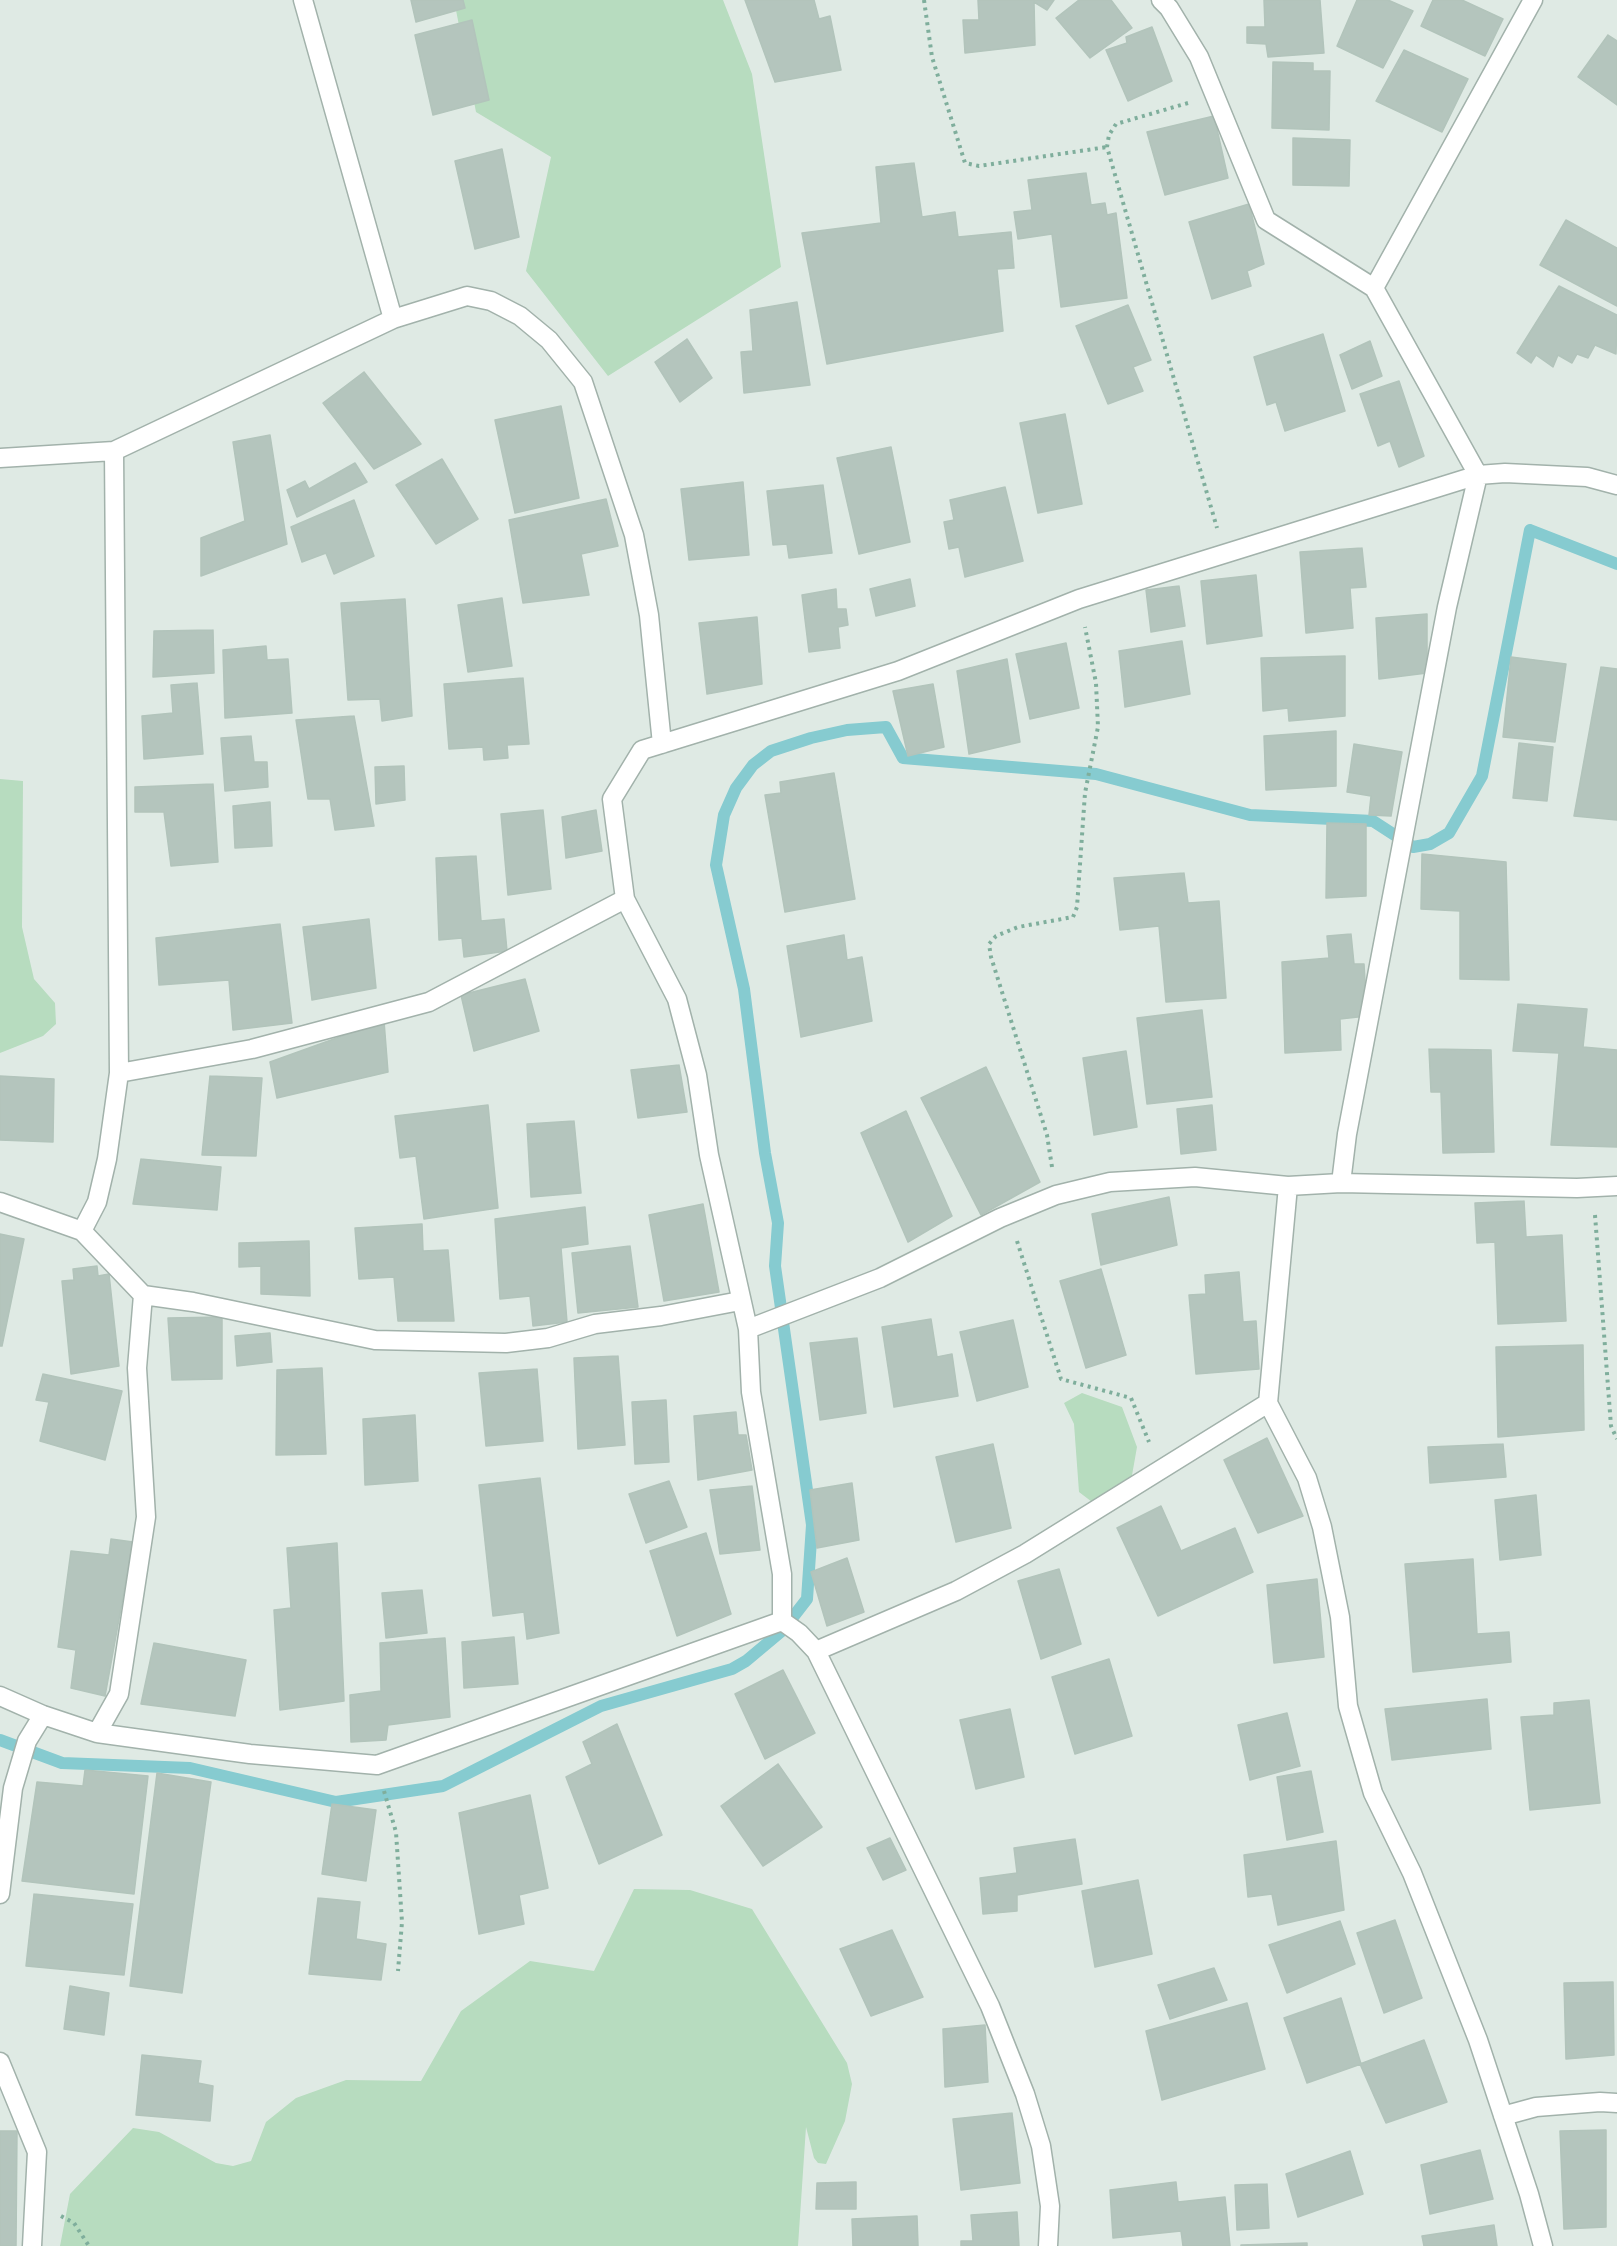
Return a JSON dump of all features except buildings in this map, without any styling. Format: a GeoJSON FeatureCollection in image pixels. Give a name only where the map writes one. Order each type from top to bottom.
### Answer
{"type":"FeatureCollection","features":[{"type":"Feature","properties":{"kind":"street"},"geometry":{"type":"LineString","coordinates":[[303,0],[393,319]]}},
{"type":"Feature","properties":{"kind":"street"},"geometry":{"type":"LineString","coordinates":[[1161,0],[1169,8],[1199,57],[1266,220],[1374,288],[1478,475],[1447,607],[1347,1134],[1341,1183]]}},
{"type":"Feature","properties":{"kind":"street"},"geometry":{"type":"LineString","coordinates":[[1374,288],[1533,0]]}},
{"type":"Feature","properties":{"kind":"street"},"geometry":{"type":"LineString","coordinates":[[0,458],[114,451],[393,319],[467,296],[491,301],[520,316],[549,340],[583,382],[634,535],[649,615],[662,744]]}},
{"type":"Feature","properties":{"kind":"street"},"geometry":{"type":"LineString","coordinates":[[82,1231],[97,1203],[107,1159],[119,1073],[114,451]]}},
{"type":"Feature","properties":{"kind":"street"},"geometry":{"type":"LineString","coordinates":[[1048,2246],[1049,2196],[1041,2146],[1025,2094],[972,1967],[816,1652],[787,1625],[782,1574],[751,1392],[748,1329],[709,1155],[697,1075],[677,999],[625,899],[612,799],[642,750],[775,711],[898,671],[1079,599],[1478,475],[1505,473],[1587,477],[1617,486]]}},
{"type":"Feature","properties":{"kind":"street"},"geometry":{"type":"LineString","coordinates":[[119,1073],[252,1049],[429,1002],[625,899]]}},
{"type":"Feature","properties":{"kind":"street"},"geometry":{"type":"LineString","coordinates":[[748,1329],[880,1278],[1009,1214],[1056,1195],[1110,1182],[1195,1177],[1288,1186],[1341,1183],[1617,1186]]}},
{"type":"Feature","properties":{"kind":"street"},"geometry":{"type":"LineString","coordinates":[[1288,1186],[1269,1403],[1307,1478],[1322,1527],[1340,1617],[1348,1706],[1373,1793],[1412,1873],[1478,2040],[1543,2246]]}},
{"type":"Feature","properties":{"kind":"street"},"geometry":{"type":"LineString","coordinates":[[0,1202],[82,1231],[142,1295],[193,1302],[375,1340],[506,1342],[548,1338],[595,1324],[661,1316],[740,1301]]}},
{"type":"Feature","properties":{"kind":"street"},"geometry":{"type":"LineString","coordinates":[[97,1732],[119,1694],[146,1516],[137,1387],[142,1295]]}},
{"type":"Feature","properties":{"kind":"street"},"geometry":{"type":"LineString","coordinates":[[816,1652],[956,1592],[1025,1554],[1269,1403]]}},
{"type":"Feature","properties":{"kind":"street"},"geometry":{"type":"LineString","coordinates":[[0,1696],[43,1715],[97,1732],[250,1754],[377,1765],[787,1625]]}},
{"type":"Feature","properties":{"kind":"street"},"geometry":{"type":"LineString","coordinates":[[0,1894],[13,1788],[27,1741],[43,1715]]}},
{"type":"Feature","properties":{"kind":"street"},"geometry":{"type":"LineString","coordinates":[[0,2062],[37,2152],[32,2246]]}},
{"type":"Feature","properties":{"kind":"street"},"geometry":{"type":"LineString","coordinates":[[1503,2116],[1536,2107],[1600,2102],[1617,2103]]}},
{"type":"Feature","properties":{"kind":"path"},"geometry":{"type":"LineString","coordinates":[[924,0],[932,57],[964,163],[979,166],[1107,147]]}},
{"type":"Feature","properties":{"kind":"path"},"geometry":{"type":"LineString","coordinates":[[1216,94],[1116,124],[1109,135],[1107,147],[1225,555]]}},
{"type":"Feature","properties":{"kind":"path"},"geometry":{"type":"LineString","coordinates":[[1056,1195],[1047,1135],[994,969],[989,944],[996,936],[1018,927],[1073,917],[1077,907],[1085,793],[1098,727],[1096,682],[1079,599]]}},
{"type":"Feature","properties":{"kind":"path"},"geometry":{"type":"LineString","coordinates":[[1593,1187],[1611,1426],[1617,1439]]}},
{"type":"Feature","properties":{"kind":"path"},"geometry":{"type":"LineString","coordinates":[[1009,1214],[1061,1379],[1131,1398],[1161,1470]]}},
{"type":"Feature","properties":{"kind":"path"},"geometry":{"type":"LineString","coordinates":[[392,1819],[396,1832],[402,1922],[398,1971]]}},
{"type":"Feature","properties":{"kind":"path"},"geometry":{"type":"LineString","coordinates":[[36,2204],[74,2223],[89,2246]]}},
{"type":"Feature","properties":{"kind":"green space"},"geometry":{"type":"Polygon","coordinates":[[[454,0],[723,0],[752,74],[781,267],[608,376],[526,271],[551,157],[476,112],[454,0]]]}},
{"type":"Feature","properties":{"kind":"green space"},"geometry":{"type":"Polygon","coordinates":[[[0,779],[23,781],[22,927],[34,979],[55,1003],[56,1024],[43,1036],[0,1053],[0,779]]]}},
{"type":"Feature","properties":{"kind":"green space"},"geometry":{"type":"Polygon","coordinates":[[[1082,1393],[1122,1407],[1137,1447],[1131,1481],[1096,1505],[1079,1492],[1074,1424],[1064,1403],[1082,1393]]]}},
{"type":"Feature","properties":{"kind":"green space"},"geometry":{"type":"Polygon","coordinates":[[[634,1889],[690,1890],[752,1909],[847,2063],[852,2084],[845,2121],[826,2164],[818,2163],[814,2158],[806,2127],[798,2246],[60,2246],[70,2194],[133,2128],[159,2132],[216,2163],[233,2166],[251,2161],[266,2122],[296,2098],[346,2080],[421,2081],[461,2011],[530,1961],[594,1971],[634,1889]]]}},
{"type":"Feature","properties":{"kind":"waterway"},"geometry":{"type":"LineString","coordinates":[[0,1740],[62,1763],[190,1768],[336,1802],[443,1786],[601,1706],[732,1669],[746,1661],[783,1630],[807,1599],[812,1525],[775,1266],[778,1223],[765,1153],[744,989],[716,865],[724,815],[736,788],[753,765],[771,751],[811,738],[847,730],[886,727],[903,758],[1096,774],[1250,815],[1373,821],[1413,847],[1430,844],[1449,833],[1482,776],[1530,530],[1617,564]]}}]}
